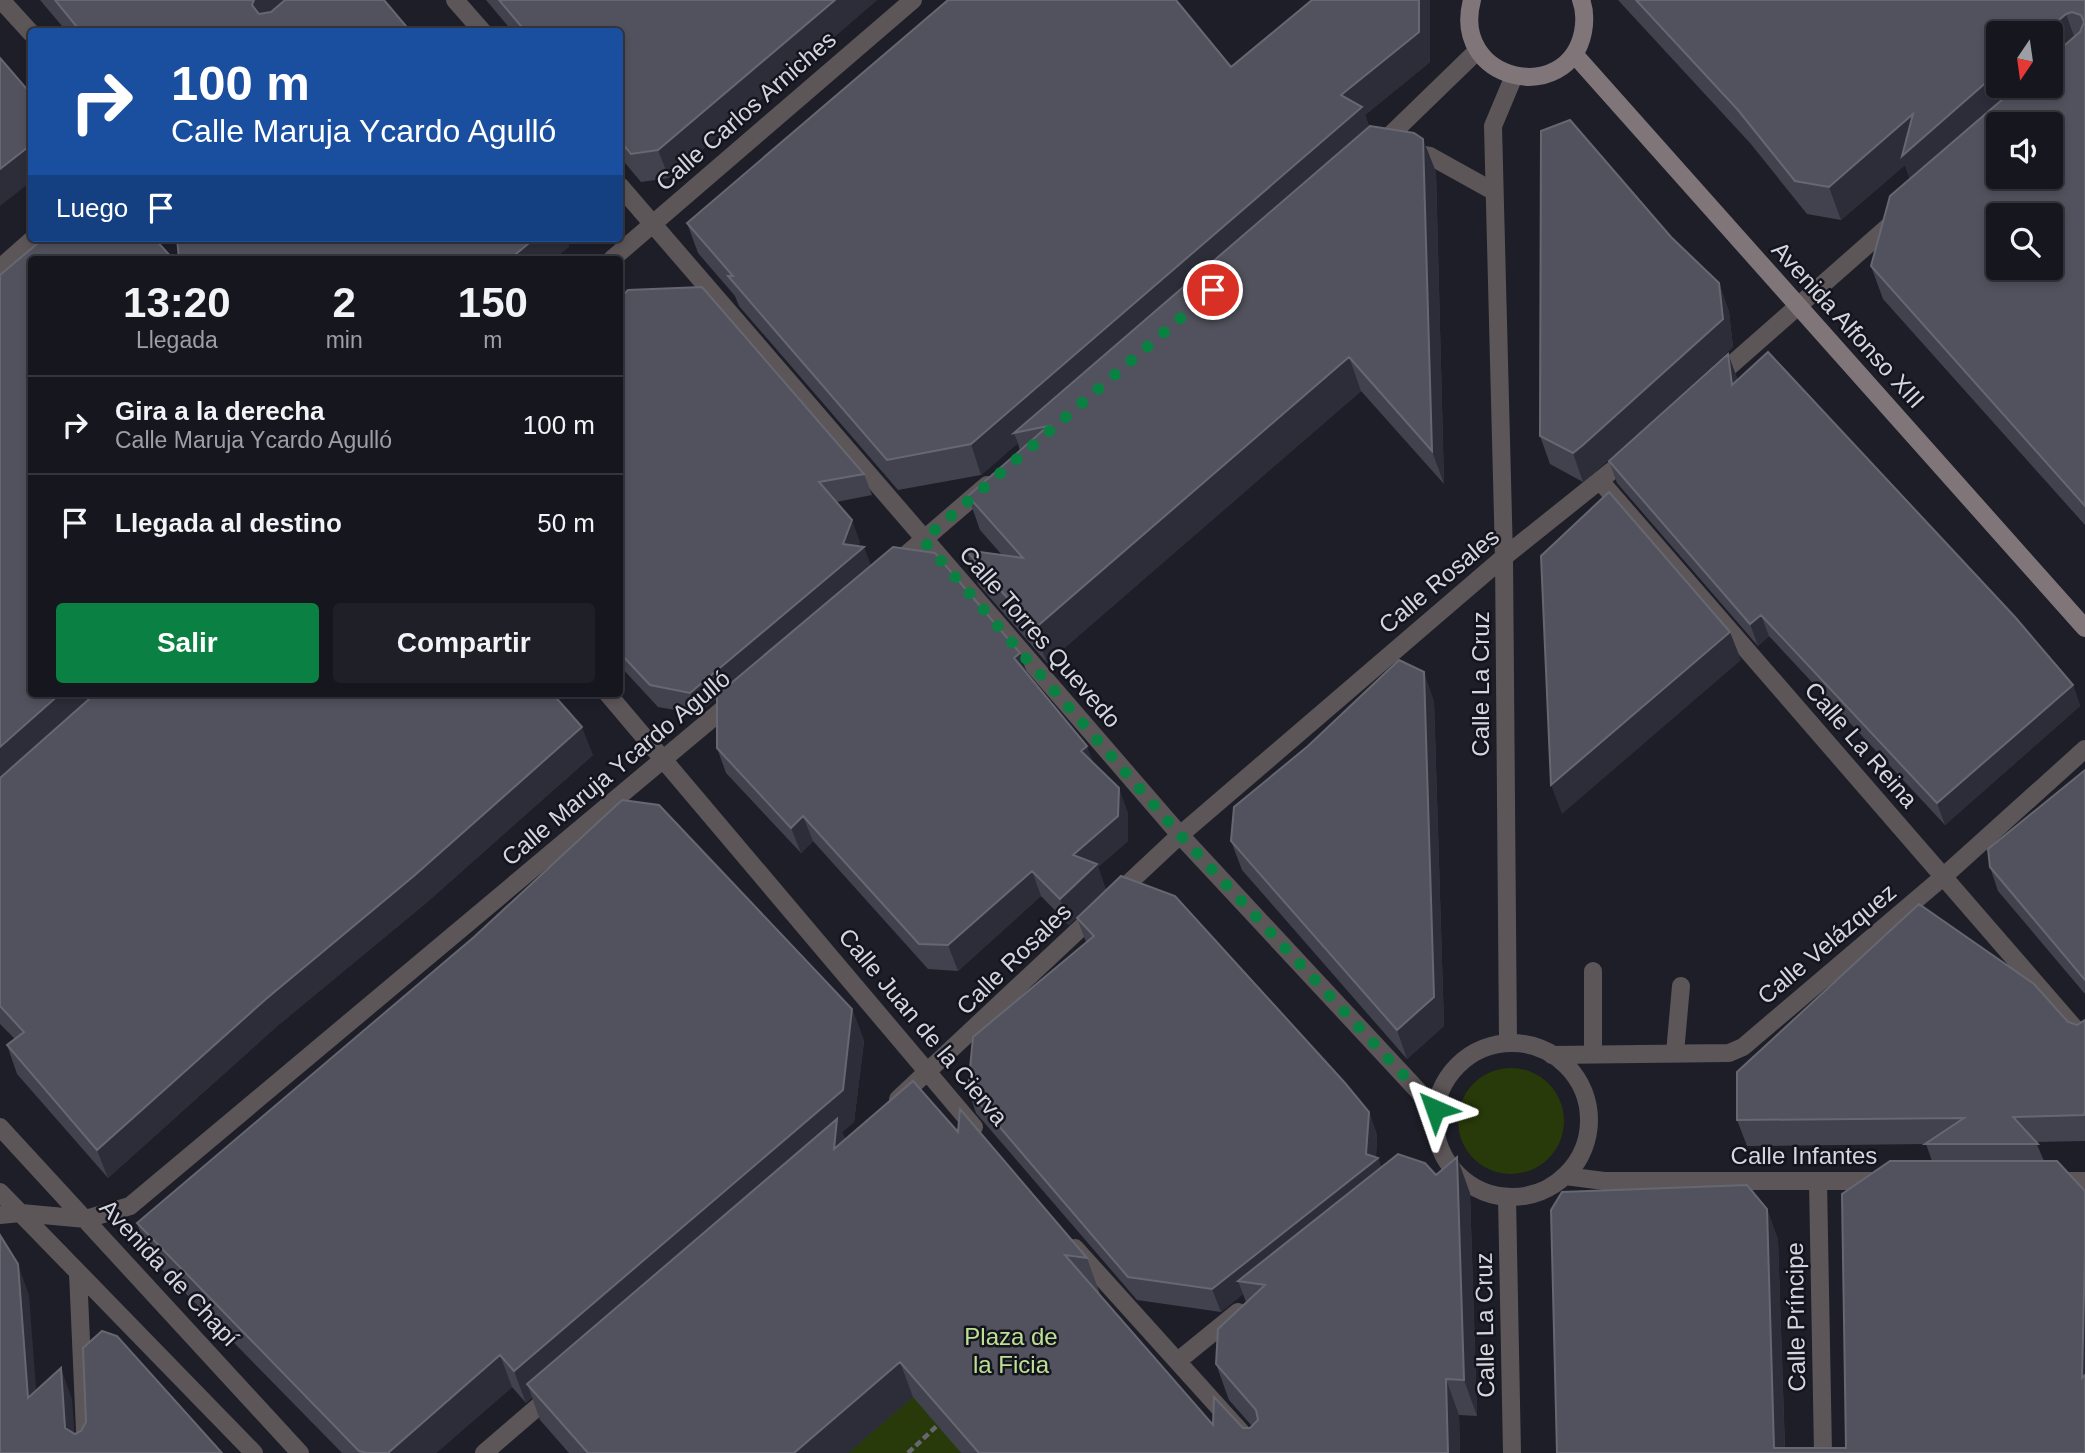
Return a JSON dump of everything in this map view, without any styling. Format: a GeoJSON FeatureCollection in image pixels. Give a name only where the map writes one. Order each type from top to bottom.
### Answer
{"type":"FeatureCollection","features":[{"type":"Feature","properties":{"kind":"street"},"geometry":{"type":"LineString","coordinates":[[1,0],[28,30]]}},
{"type":"Feature","properties":{"kind":"street"},"geometry":{"type":"LineString","coordinates":[[455,0],[480,28]]}},
{"type":"Feature","properties":{"kind":"street","name":"Calle Carlos Arniches"},"geometry":{"type":"LineString","coordinates":[[615,256],[913,0]]}},
{"type":"Feature","properties":{"kind":"street"},"geometry":{"type":"LineString","coordinates":[[1472,0],[1469,33],[1477,51],[1491,66],[1514,76],[1546,75],[1562,66],[1574,54],[1582,39],[1585,22],[1581,0]]}},
{"type":"Feature","properties":{"kind":"street"},"geometry":{"type":"LineString","coordinates":[[1477,51],[1373,152],[1430,156],[1493,191]]}},
{"type":"Feature","properties":{"kind":"street","name":"Avenida Alfonso XIII"},"geometry":{"type":"LineString","coordinates":[[1574,54],[2085,628]]}},
{"type":"Feature","properties":{"kind":"street","name":"Calle La Cruz"},"geometry":{"type":"LineString","coordinates":[[1508,1043],[1504,556],[1493,126],[1514,76]]}},
{"type":"Feature","properties":{"kind":"street","name":"Calle Torres Quevedo"},"geometry":{"type":"LineString","coordinates":[[623,190],[1180,835],[1435,1109]]}},
{"type":"Feature","properties":{"kind":"street"},"geometry":{"type":"LineString","coordinates":[[1704,389],[1908,209]]}},
{"type":"Feature","properties":{"kind":"street"},"geometry":{"type":"LineString","coordinates":[[0,268],[29,242]]}},
{"type":"Feature","properties":{"kind":"street","name":"Calle Rosales"},"geometry":{"type":"LineString","coordinates":[[887,1109],[929,1073],[1180,835],[1504,556],[1601,482],[1642,445]]}},
{"type":"Feature","properties":{"kind":"street"},"geometry":{"type":"LineString","coordinates":[[882,575],[998,476]]}},
{"type":"Feature","properties":{"kind":"street","name":"Calle La Reina"},"geometry":{"type":"LineString","coordinates":[[1601,482],[2085,1040]]}},
{"type":"Feature","properties":{"kind":"street","name":"Calle Maruja Ycardo Agulló"},"geometry":{"type":"LineString","coordinates":[[86,1219],[130,1206],[748,689]]}},
{"type":"Feature","properties":{"kind":"street","name":"Calle Juan de la Cierva"},"geometry":{"type":"LineString","coordinates":[[611,697],[665,758],[989,1145]]}},
{"type":"Feature","properties":{"kind":"street","name":"Calle Velázquez"},"geometry":{"type":"LineString","coordinates":[[1552,1055],[1729,1053],[1744,1047],[1943,877],[2085,749]]}},
{"type":"Feature","properties":{"kind":"street"},"geometry":{"type":"LineString","coordinates":[[1593,971],[1593,1053]]}},
{"type":"Feature","properties":{"kind":"street"},"geometry":{"type":"LineString","coordinates":[[1675,1053],[1681,986]]}},
{"type":"Feature","properties":{"kind":"street"},"geometry":{"type":"LineString","coordinates":[[1508,1043],[1539,1048],[1552,1055],[1577,1079],[1588,1112],[1584,1147],[1565,1176],[1548,1188],[1528,1195],[1507,1197],[1474,1188],[1436,1154],[1435,1109],[1448,1076],[1460,1063],[1490,1046],[1508,1043]]}},
{"type":"Feature","properties":{"kind":"street","name":"Avenida de Chapí"},"geometry":{"type":"LineString","coordinates":[[0,1127],[300,1453]]}},
{"type":"Feature","properties":{"kind":"street","name":"Calle Infantes"},"geometry":{"type":"LineString","coordinates":[[1565,1176],[1604,1181],[1898,1181]]}},
{"type":"Feature","properties":{"kind":"street","name":"Calle Príncipe"},"geometry":{"type":"LineString","coordinates":[[1818,1181],[1823,1453]]}},
{"type":"Feature","properties":{"kind":"street"},"geometry":{"type":"LineString","coordinates":[[2032,1181],[2085,1181]]}},
{"type":"Feature","properties":{"kind":"street"},"geometry":{"type":"LineString","coordinates":[[0,1192],[254,1453]]}},
{"type":"Feature","properties":{"kind":"street","name":"Calle La Cruz"},"geometry":{"type":"LineString","coordinates":[[1507,1197],[1512,1453]]}},
{"type":"Feature","properties":{"kind":"street"},"geometry":{"type":"LineString","coordinates":[[0,1215],[21,1213],[86,1219]]}},
{"type":"Feature","properties":{"kind":"street"},"geometry":{"type":"LineString","coordinates":[[1066,1238],[1101,1279],[1179,1360],[1260,1453]]}},
{"type":"Feature","properties":{"kind":"street"},"geometry":{"type":"LineString","coordinates":[[78,1273],[86,1453]]}},
{"type":"Feature","properties":{"kind":"street"},"geometry":{"type":"LineString","coordinates":[[1179,1360],[1254,1299]]}},
{"type":"Feature","properties":{"kind":"street"},"geometry":{"type":"LineString","coordinates":[[484,1453],[569,1381]]}},
{"type":"Feature","properties":{"kind":"path"},"geometry":{"type":"LineString","coordinates":[[908,1453],[949,1415]]}},
{"type":"Feature","properties":{"kind":"green space"},"geometry":{"type":"Polygon","coordinates":[[[1511,1068],[1531,1072],[1548,1084],[1560,1101],[1564,1121],[1560,1141],[1548,1158],[1531,1170],[1511,1174],[1491,1170],[1474,1158],[1462,1141],[1458,1121],[1462,1101],[1474,1084],[1491,1072],[1511,1068]]]}},
{"type":"Feature","properties":{"kind":"green space","name":"Plaza de la Ficia"},"geometry":{"type":"Polygon","coordinates":[[[1060,1270],[951,1440],[961,1453],[848,1453],[1060,1270]]]}},
{"type":"Feature","properties":{"kind":"building"},"geometry":{"type":"Polygon","coordinates":[[[55,0],[254,0],[252,5],[259,14],[271,12],[285,0],[384,0],[408,28],[78,28],[55,0]]]}},
{"type":"Feature","properties":{"kind":"building"},"geometry":{"type":"Polygon","coordinates":[[[499,0],[835,0],[658,150],[631,154],[623,145],[623,28],[523,28],[499,0]]]}},
{"type":"Feature","properties":{"kind":"building"},"geometry":{"type":"Polygon","coordinates":[[[948,0],[1176,0],[1231,67],[1312,0],[1419,0],[1419,32],[1341,95],[1362,107],[971,444],[887,460],[728,276],[733,276],[687,223],[948,0]]]}},
{"type":"Feature","properties":{"kind":"building"},"geometry":{"type":"Polygon","coordinates":[[[1636,0],[2085,0],[2085,506],[1871,266],[1890,196],[1986,114],[1986,189],[2063,189],[2063,112],[1988,112],[2004,98],[2063,98],[2063,47],[2080,32],[2084,22],[2081,15],[2072,12],[2058,21],[1986,21],[1986,82],[1902,156],[1913,114],[1829,187],[1795,181],[1738,110],[1636,0]]]}},
{"type":"Feature","properties":{"kind":"building"},"geometry":{"type":"Polygon","coordinates":[[[0,58],[28,90],[28,147],[0,169],[0,58]]]}},
{"type":"Feature","properties":{"kind":"building"},"geometry":{"type":"Polygon","coordinates":[[[1570,120],[1671,237],[1719,283],[1723,319],[1573,453],[1540,436],[1541,131],[1570,120]]]}},
{"type":"Feature","properties":{"kind":"building"},"geometry":{"type":"Polygon","coordinates":[[[1370,126],[1414,133],[1423,139],[1432,451],[1349,357],[1034,629],[966,550],[1023,558],[968,496],[1048,426],[1014,433],[1370,126]]]}},
{"type":"Feature","properties":{"kind":"building"},"geometry":{"type":"Polygon","coordinates":[[[39,242],[158,242],[170,256],[28,256],[28,697],[56,697],[0,747],[0,275],[39,242]]]}},
{"type":"Feature","properties":{"kind":"building"},"geometry":{"type":"Polygon","coordinates":[[[177,242],[530,242],[514,256],[179,256],[177,242]]]}},
{"type":"Feature","properties":{"kind":"building"},"geometry":{"type":"Polygon","coordinates":[[[702,287],[864,474],[819,482],[852,520],[843,544],[864,547],[690,693],[650,685],[623,656],[623,295],[628,290],[702,287]]]}},
{"type":"Feature","properties":{"kind":"building"},"geometry":{"type":"Polygon","coordinates":[[[1768,352],[2015,617],[2073,685],[1937,803],[1761,615],[1750,624],[1609,461],[1728,354],[1732,385],[1768,352]]]}},
{"type":"Feature","properties":{"kind":"building"},"geometry":{"type":"Polygon","coordinates":[[[1609,492],[1730,632],[1551,785],[1541,556],[1609,492]]]}},
{"type":"Feature","properties":{"kind":"building"},"geometry":{"type":"Polygon","coordinates":[[[893,547],[935,553],[1020,653],[1014,658],[1087,746],[1081,751],[1119,788],[1118,816],[1073,855],[1097,864],[1060,899],[1032,871],[948,945],[919,944],[803,816],[791,828],[717,748],[717,695],[893,547]]]}},
{"type":"Feature","properties":{"kind":"building"},"geometry":{"type":"Polygon","coordinates":[[[1399,660],[1424,672],[1434,997],[1397,1030],[1231,841],[1234,807],[1308,746],[1399,660]]]}},
{"type":"Feature","properties":{"kind":"building"},"geometry":{"type":"Polygon","coordinates":[[[91,697],[556,697],[582,727],[415,875],[266,999],[97,1150],[7,1045],[24,1032],[0,1006],[0,778],[91,697]]]}},
{"type":"Feature","properties":{"kind":"building"},"geometry":{"type":"Polygon","coordinates":[[[2085,770],[2085,980],[1990,867],[1988,849],[2085,770]]]}},
{"type":"Feature","properties":{"kind":"building"},"geometry":{"type":"Polygon","coordinates":[[[622,800],[659,805],[852,1009],[843,1090],[514,1371],[500,1355],[388,1453],[359,1451],[137,1223],[474,937],[622,800]]]}},
{"type":"Feature","properties":{"kind":"building"},"geometry":{"type":"Polygon","coordinates":[[[1121,876],[1175,896],[1369,1112],[1366,1154],[1378,1158],[1212,1289],[1128,1277],[968,1090],[973,1037],[1094,936],[1077,918],[1121,876]]]}},
{"type":"Feature","properties":{"kind":"building"},"geometry":{"type":"Polygon","coordinates":[[[1919,904],[2034,984],[2068,1022],[2077,1025],[2085,1020],[2084,1115],[2013,1117],[2038,1144],[1925,1144],[1964,1118],[1737,1120],[1737,1072],[1919,904]]]}},
{"type":"Feature","properties":{"kind":"building"},"geometry":{"type":"Polygon","coordinates":[[[913,1081],[958,1132],[960,1109],[1087,1258],[1065,1255],[1213,1425],[1214,1397],[1243,1428],[1250,1428],[1258,1420],[1256,1410],[1216,1364],[1218,1329],[1265,1285],[1238,1281],[1398,1154],[1425,1163],[1436,1175],[1457,1157],[1464,1380],[1446,1379],[1448,1453],[979,1453],[900,1362],[794,1453],[588,1453],[527,1384],[837,1119],[834,1149],[913,1081]]]}},
{"type":"Feature","properties":{"kind":"building"},"geometry":{"type":"Polygon","coordinates":[[[1890,1161],[2057,1161],[2085,1191],[2082,1378],[2085,1375],[2085,1453],[1557,1453],[1551,1210],[1562,1192],[1747,1185],[1767,1209],[1774,1448],[1846,1448],[1842,1194],[1890,1161]]]}},
{"type":"Feature","properties":{"kind":"building"},"geometry":{"type":"Polygon","coordinates":[[[0,1235],[18,1264],[28,1398],[61,1368],[65,1428],[75,1434],[81,1431],[86,1422],[83,1348],[102,1331],[117,1336],[222,1453],[0,1453],[0,1235]]]}},
{"type":"Feature","properties":{"kind":"route"},"geometry":{"type":"LineString","coordinates":[[1213,290],[923,540],[1180,835],[1435,1109]]}}]}
